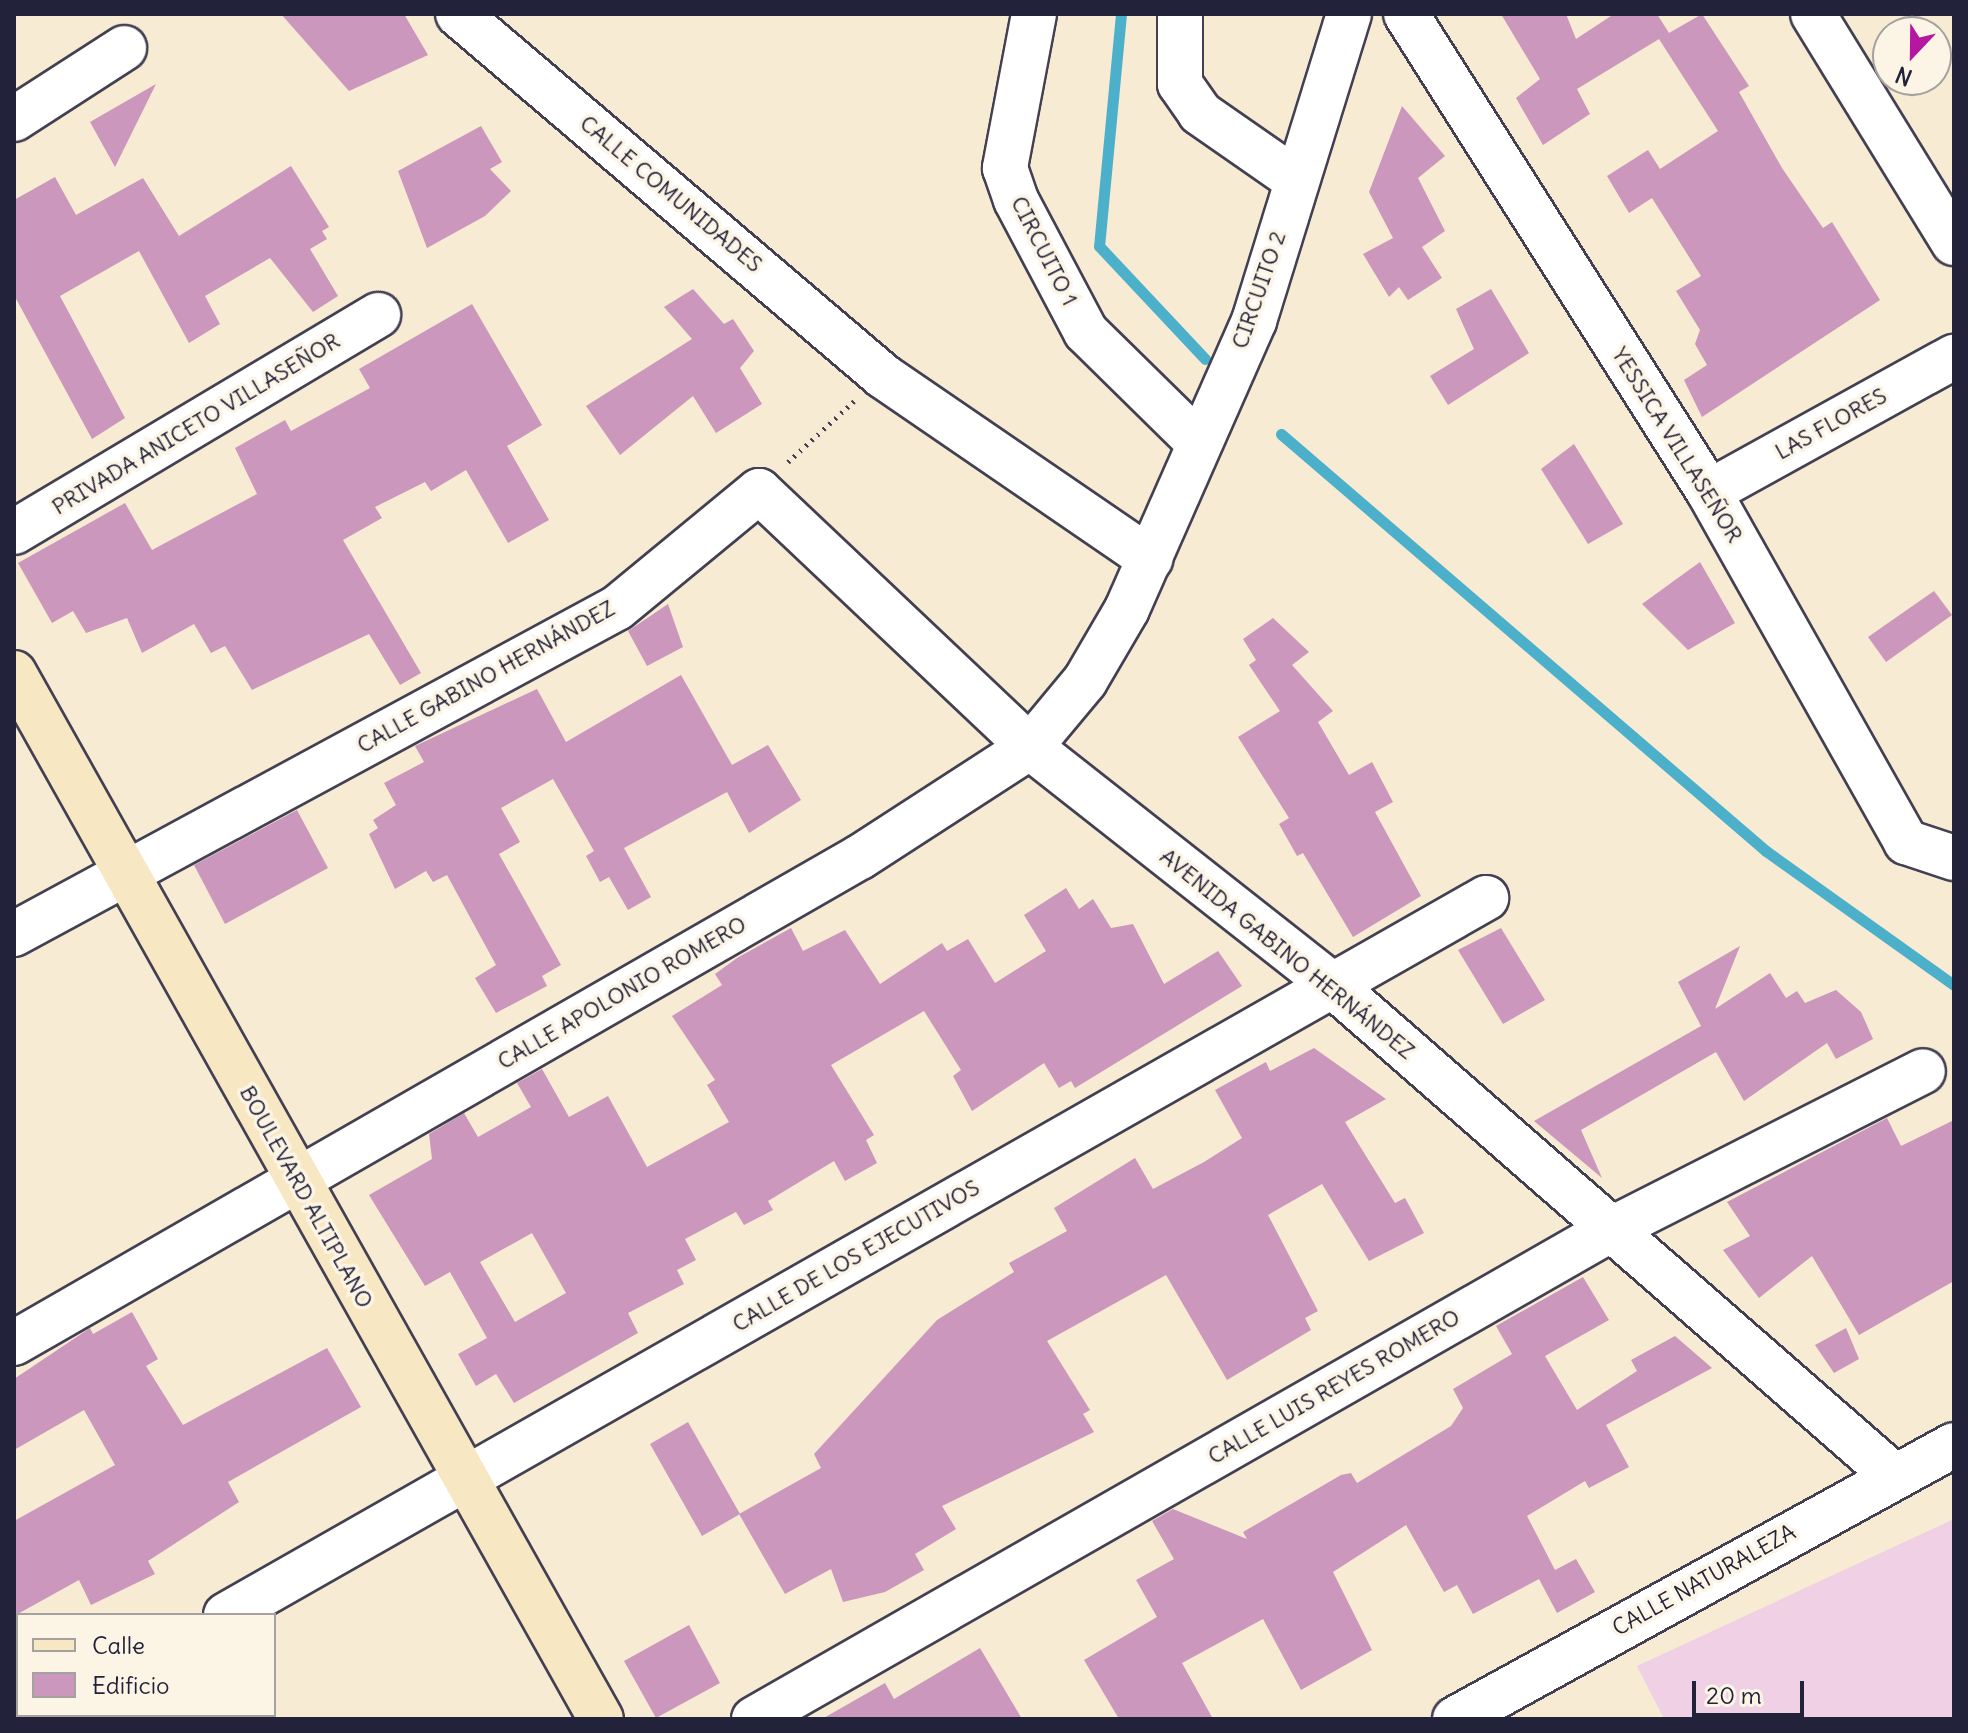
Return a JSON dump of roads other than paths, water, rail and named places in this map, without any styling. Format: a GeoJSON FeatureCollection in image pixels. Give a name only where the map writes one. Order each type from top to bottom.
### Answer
{"type":"FeatureCollection","features":[{"type":"Feature","properties":{"kind":"street","name":"CALLE COMUNIDADES"},"geometry":{"type":"LineString","coordinates":[[458,14],[883,376],[1150,559]]}},
{"type":"Feature","properties":{"kind":"street","name":"CIRCUITO 1"},"geometry":{"type":"LineString","coordinates":[[1034,14],[1005,168],[1016,200],[1086,332],[1198,442]]}},
{"type":"Feature","properties":{"kind":"street"},"geometry":{"type":"LineString","coordinates":[[1180,14],[1180,84],[1200,113],[1295,179]]}},
{"type":"Feature","properties":{"kind":"street","name":"CIRCUITO 2"},"geometry":{"type":"LineString","coordinates":[[1150,559],[1198,442],[1254,321],[1295,179],[1349,14]]}},
{"type":"Feature","properties":{"kind":"street","name":"YESSICA VILLASEÑOR"},"geometry":{"type":"LineString","coordinates":[[1406,14],[1709,492],[1906,842],[1954,858]]}},
{"type":"Feature","properties":{"kind":"street"},"geometry":{"type":"LineString","coordinates":[[1813,14],[1954,243]]}},
{"type":"Feature","properties":{"kind":"street"},"geometry":{"type":"LineString","coordinates":[[14,119],[124,48]]}},
{"type":"Feature","properties":{"kind":"street","name":"PRIVADA ANICETO VILLASEÑOR"},"geometry":{"type":"LineString","coordinates":[[14,532],[378,315]]}},
{"type":"Feature","properties":{"kind":"street","name":"LAS FLORES"},"geometry":{"type":"LineString","coordinates":[[1709,492],[1954,357]]}},
{"type":"Feature","properties":{"kind":"street","name":"AVENIDA GABINO HERNÁNDEZ"},"geometry":{"type":"LineString","coordinates":[[759,491],[1030,747],[1331,984],[1608,1231],[1893,1475]]}},
{"type":"Feature","properties":{"kind":"street","name":"CALLE GABINO HERNÁNDEZ"},"geometry":{"type":"LineString","coordinates":[[14,934],[617,608],[759,491]]}},
{"type":"Feature","properties":{"kind":"street","name":"CALLE APOLONIO ROMERO"},"geometry":{"type":"LineString","coordinates":[[14,1343],[860,857],[1030,747],[1085,681],[1150,559]]}},
{"type":"Feature","properties":{"kind":"street","name":"BOULEVARD ALTIPLANO"},"geometry":{"type":"LineString","coordinates":[[14,673],[601,1719]]}},
{"type":"Feature","properties":{"kind":"street","name":"CALLE DE LOS EJECUTIVOS"},"geometry":{"type":"LineString","coordinates":[[230,1613],[1486,898]]}},
{"type":"Feature","properties":{"kind":"street","name":"CALLE LUIS REYES ROMERO"},"geometry":{"type":"LineString","coordinates":[[754,1719],[1608,1231],[1923,1071]]}},
{"type":"Feature","properties":{"kind":"street","name":"CALLE NATURALEZA"},"geometry":{"type":"LineString","coordinates":[[1455,1719],[1893,1475],[1954,1445]]}},
{"type":"Feature","properties":{"kind":"waterway"},"geometry":{"type":"LineString","coordinates":[[1121,14],[1099,246],[1205,359]]}},
{"type":"Feature","properties":{"kind":"waterway"},"geometry":{"type":"LineString","coordinates":[[1281,434],[1766,851],[1954,985]]}}]}
